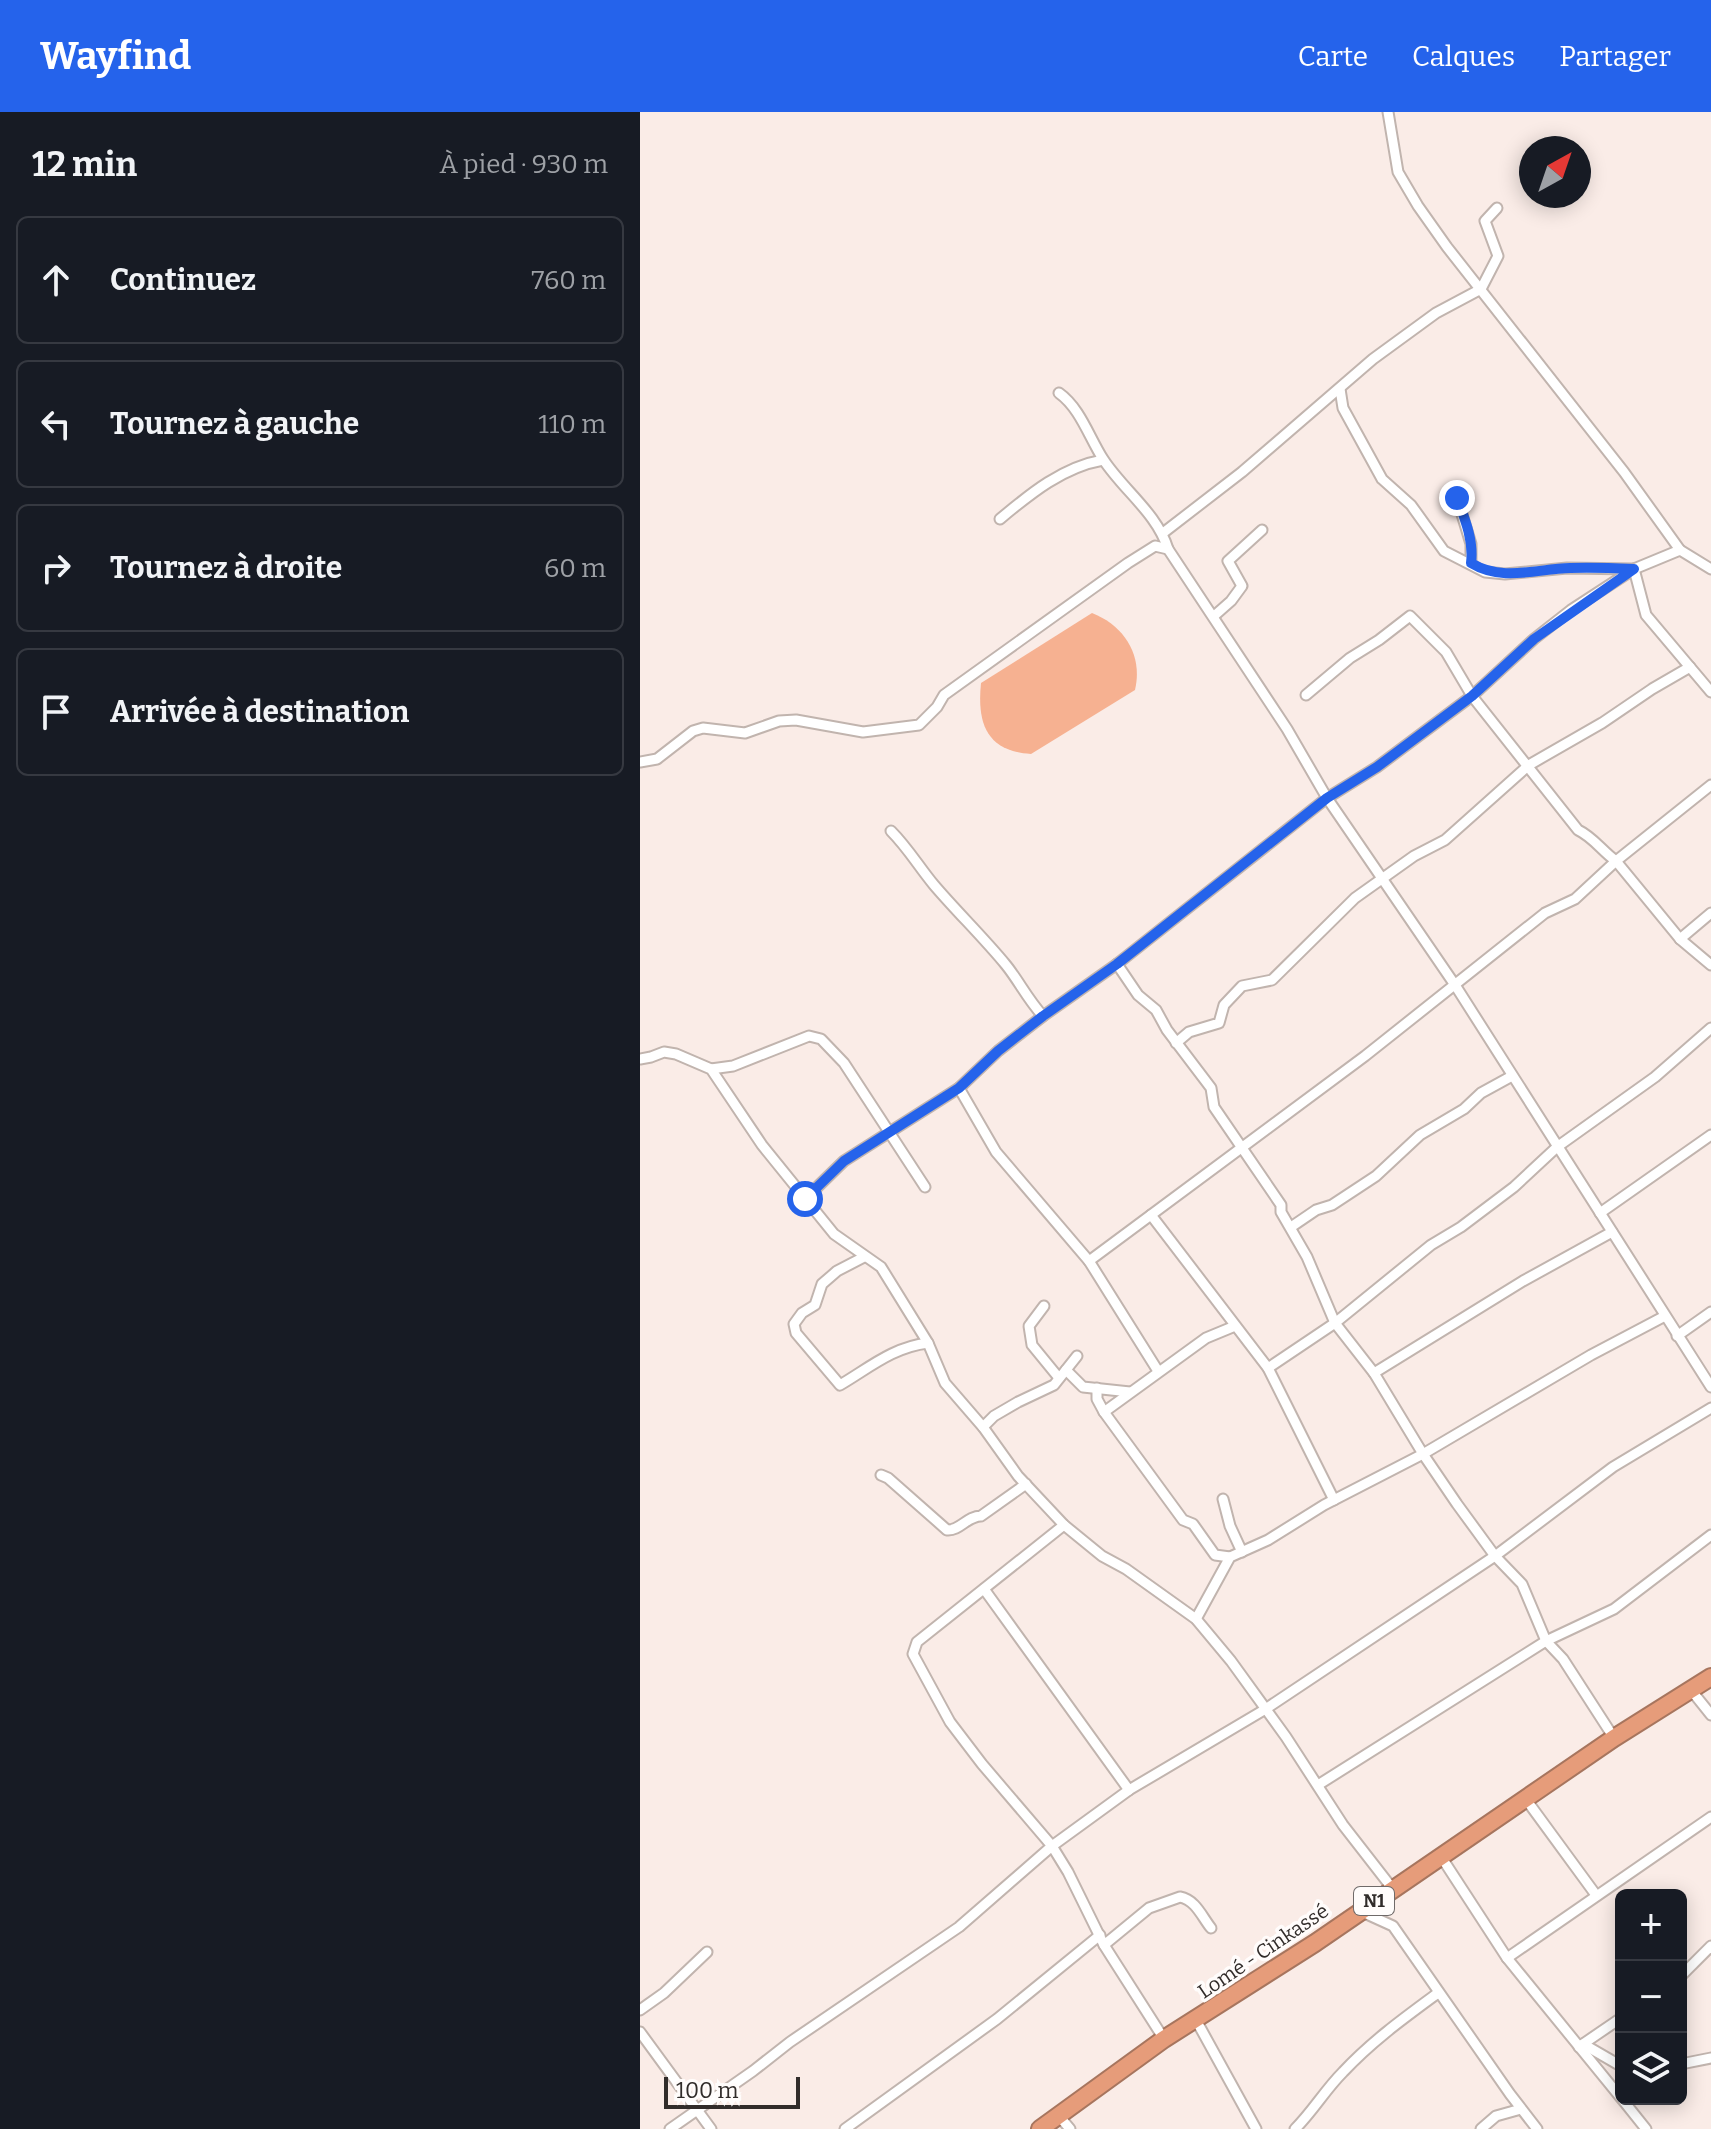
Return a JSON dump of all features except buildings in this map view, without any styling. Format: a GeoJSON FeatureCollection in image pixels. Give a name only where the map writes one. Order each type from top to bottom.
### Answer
{"type":"FeatureCollection","features":[{"type":"Feature","properties":{"kind":"highway","name":"Lomé - Cinkassé"},"geometry":{"type":"LineString","coordinates":[[1040,2129],[1065,2122],[1164,2039],[1360,1911],[1614,1738],[1711,1677]]}},
{"type":"Feature","properties":{"kind":"street"},"geometry":{"type":"LineString","coordinates":[[1388,112],[1398,172],[1447,247],[1624,472],[1680,550],[1711,569]]}},
{"type":"Feature","properties":{"kind":"street"},"geometry":{"type":"LineString","coordinates":[[1163,533],[1373,359],[1436,313],[1481,289],[1498,256],[1485,221],[1497,208]]}},
{"type":"Feature","properties":{"kind":"street"},"geometry":{"type":"LineString","coordinates":[[1340,389],[1343,408],[1382,479],[1411,505],[1444,551],[1485,572],[1505,574],[1567,568],[1634,569]]}},
{"type":"Feature","properties":{"kind":"street"},"geometry":{"type":"LineString","coordinates":[[1059,393],[1070,401],[1103,460],[1126,491],[1141,504],[1163,533],[1168,549],[1287,729],[1327,798],[1455,985],[1711,1387]]}},
{"type":"Feature","properties":{"kind":"street"},"geometry":{"type":"LineString","coordinates":[[1000,519],[1053,479],[1082,464],[1103,460]]}},
{"type":"Feature","properties":{"kind":"street"},"geometry":{"type":"LineString","coordinates":[[1457,498],[1467,527],[1471,563]]}},
{"type":"Feature","properties":{"kind":"street"},"geometry":{"type":"LineString","coordinates":[[1214,616],[1242,586],[1228,561],[1262,530]]}},
{"type":"Feature","properties":{"kind":"street"},"geometry":{"type":"LineString","coordinates":[[640,762],[657,759],[693,731],[703,728],[745,733],[779,721],[796,720],[863,732],[919,725],[944,695],[1128,563],[1155,546],[1168,549]]}},
{"type":"Feature","properties":{"kind":"street"},"geometry":{"type":"LineString","coordinates":[[805,1199],[844,1161],[959,1088],[998,1051],[1117,964],[1327,798],[1377,767],[1472,696],[1534,639],[1634,569],[1680,550]]}},
{"type":"Feature","properties":{"kind":"street"},"geometry":{"type":"LineString","coordinates":[[1634,569],[1646,615],[1711,692]]}},
{"type":"Feature","properties":{"kind":"street"},"geometry":{"type":"LineString","coordinates":[[1306,695],[1350,658],[1410,616],[1446,652],[1472,696],[1578,830],[1589,835],[1603,852],[1616,861],[1680,939],[1711,965]]}},
{"type":"Feature","properties":{"kind":"street"},"geometry":{"type":"LineString","coordinates":[[1176,1043],[1189,1032],[1219,1023],[1224,1005],[1242,986],[1272,980],[1355,898],[1414,856],[1445,840],[1529,765],[1690,667]]}},
{"type":"Feature","properties":{"kind":"street"},"geometry":{"type":"LineString","coordinates":[[1089,1261],[1243,1148],[1545,913],[1575,899],[1616,861],[1711,785]]}},
{"type":"Feature","properties":{"kind":"street"},"geometry":{"type":"LineString","coordinates":[[891,831],[910,849],[925,874],[950,904],[1007,966],[1043,1016]]}},
{"type":"Feature","properties":{"kind":"street"},"geometry":{"type":"LineString","coordinates":[[1680,939],[1711,913]]}},
{"type":"Feature","properties":{"kind":"street"},"geometry":{"type":"LineString","coordinates":[[1117,964],[1138,995],[1156,1010],[1176,1043],[1211,1088],[1214,1107],[1281,1205],[1281,1212],[1307,1257],[1335,1323],[1374,1373],[1423,1454],[1495,1556],[1522,1584],[1546,1641],[1563,1659],[1614,1738]]}},
{"type":"Feature","properties":{"kind":"street"},"geometry":{"type":"LineString","coordinates":[[1268,1368],[1335,1323],[1431,1245],[1461,1227],[1514,1187],[1557,1147],[1655,1077],[1711,1028]]}},
{"type":"Feature","properties":{"kind":"street"},"geometry":{"type":"LineString","coordinates":[[640,1059],[664,1052],[711,1069],[733,1066],[809,1036],[821,1039],[844,1063],[925,1187]]}},
{"type":"Feature","properties":{"kind":"street"},"geometry":{"type":"LineString","coordinates":[[711,1069],[762,1145],[834,1234],[881,1267],[928,1343],[945,1383],[1026,1484],[1064,1525],[1102,1556],[1126,1569],[1196,1619],[1266,1709],[1343,1825],[1392,1888]]}},
{"type":"Feature","properties":{"kind":"street"},"geometry":{"type":"LineString","coordinates":[[1291,1227],[1376,1176],[1420,1135],[1464,1109],[1481,1093],[1512,1076]]}},
{"type":"Feature","properties":{"kind":"street"},"geometry":{"type":"LineString","coordinates":[[959,1088],[996,1152],[1089,1261],[1158,1371]]}},
{"type":"Feature","properties":{"kind":"street"},"geometry":{"type":"LineString","coordinates":[[1600,1213],[1711,1135]]}},
{"type":"Feature","properties":{"kind":"street"},"geometry":{"type":"LineString","coordinates":[[1151,1215],[1268,1368],[1334,1500]]}},
{"type":"Feature","properties":{"kind":"street"},"geometry":{"type":"LineString","coordinates":[[1374,1373],[1523,1281],[1612,1232]]}},
{"type":"Feature","properties":{"kind":"street"},"geometry":{"type":"LineString","coordinates":[[864,1257],[837,1271],[822,1284],[815,1305],[802,1313],[794,1324],[796,1333],[840,1385],[887,1354],[909,1345],[928,1343]]}},
{"type":"Feature","properties":{"kind":"street"},"geometry":{"type":"LineString","coordinates":[[1044,1306],[1029,1326],[1032,1345],[1063,1374],[1083,1387],[1130,1392]]}},
{"type":"Feature","properties":{"kind":"street"},"geometry":{"type":"LineString","coordinates":[[1677,1336],[1711,1312]]}},
{"type":"Feature","properties":{"kind":"street"},"geometry":{"type":"LineString","coordinates":[[1097,1388],[1097,1399],[1104,1412],[1183,1520],[1193,1524],[1215,1555],[1230,1557],[1268,1540],[1334,1500],[1423,1454],[1591,1355],[1665,1316]]}},
{"type":"Feature","properties":{"kind":"street"},"geometry":{"type":"LineString","coordinates":[[1104,1412],[1206,1338],[1235,1326]]}},
{"type":"Feature","properties":{"kind":"street"},"geometry":{"type":"LineString","coordinates":[[983,1427],[1018,1402],[1054,1385],[1077,1356]]}},
{"type":"Feature","properties":{"kind":"street"},"geometry":{"type":"LineString","coordinates":[[670,2129],[801,2034],[959,1927],[1052,1846],[1129,1790],[1266,1709],[1495,1556],[1613,1467],[1711,1408]]}},
{"type":"Feature","properties":{"kind":"street"},"geometry":{"type":"LineString","coordinates":[[881,1475],[947,1530],[974,1516],[981,1516],[1026,1484]]}},
{"type":"Feature","properties":{"kind":"street"},"geometry":{"type":"LineString","coordinates":[[1223,1499],[1230,1526],[1242,1552]]}},
{"type":"Feature","properties":{"kind":"street"},"geometry":{"type":"LineString","coordinates":[[1064,1525],[917,1642],[913,1654],[950,1722],[1052,1846],[1102,1940],[1164,2039]]}},
{"type":"Feature","properties":{"kind":"street"},"geometry":{"type":"LineString","coordinates":[[1318,1785],[1546,1641],[1614,1609],[1711,1535]]}},
{"type":"Feature","properties":{"kind":"street"},"geometry":{"type":"LineString","coordinates":[[1196,1619],[1230,1557]]}},
{"type":"Feature","properties":{"kind":"street"},"geometry":{"type":"LineString","coordinates":[[984,1589],[1129,1790]]}},
{"type":"Feature","properties":{"kind":"street"},"geometry":{"type":"LineString","coordinates":[[1691,1690],[1711,1715]]}},
{"type":"Feature","properties":{"kind":"street"},"geometry":{"type":"LineString","coordinates":[[1525,1798],[1596,1895]]}},
{"type":"Feature","properties":{"kind":"street"},"geometry":{"type":"LineString","coordinates":[[1507,1958],[1711,1817]]}},
{"type":"Feature","properties":{"kind":"street"},"geometry":{"type":"LineString","coordinates":[[1440,1855],[1507,1958],[1615,2090]]}},
{"type":"Feature","properties":{"kind":"street"},"geometry":{"type":"LineString","coordinates":[[845,2129],[1149,1908],[1186,1897],[1211,1928]]}},
{"type":"Feature","properties":{"kind":"street"},"geometry":{"type":"LineString","coordinates":[[1360,1911],[1393,1926],[1537,2129]]}},
{"type":"Feature","properties":{"kind":"street"},"geometry":{"type":"LineString","coordinates":[[1687,1970],[1711,1946]]}},
{"type":"Feature","properties":{"kind":"street"},"geometry":{"type":"LineString","coordinates":[[640,2010],[664,1993],[707,1952]]}},
{"type":"Feature","properties":{"kind":"street"},"geometry":{"type":"LineString","coordinates":[[1295,2129],[1313,2111],[1341,2073],[1378,2036],[1438,1993]]}},
{"type":"Feature","properties":{"kind":"street"},"geometry":{"type":"LineString","coordinates":[[1196,2020],[1253,2128]]}},
{"type":"Feature","properties":{"kind":"street"},"geometry":{"type":"LineString","coordinates":[[1581,2045],[1615,2022]]}},
{"type":"Feature","properties":{"kind":"street"},"geometry":{"type":"LineString","coordinates":[[640,2032],[711,2129]]}},
{"type":"Feature","properties":{"kind":"street"},"geometry":{"type":"LineString","coordinates":[[1581,2045],[1598,2050],[1615,2062]]}},
{"type":"Feature","properties":{"kind":"street"},"geometry":{"type":"LineString","coordinates":[[1687,2063],[1711,2058]]}},
{"type":"Feature","properties":{"kind":"street"},"geometry":{"type":"LineString","coordinates":[[1627,2105],[1646,2129]]}},
{"type":"Feature","properties":{"kind":"street"},"geometry":{"type":"LineString","coordinates":[[1481,2129],[1496,2116],[1521,2109]]}},
{"type":"Feature","properties":{"kind":"shaded area"},"geometry":{"type":"Polygon","coordinates":[[[1092,613],[1114,626],[1129,644],[1136,665],[1135,690],[1031,754],[1016,752],[994,741],[983,722],[981,683],[1092,613]]]}},
{"type":"Feature","properties":{"kind":"route"},"geometry":{"type":"LineString","coordinates":[[805,1199],[844,1161],[959,1088],[998,1051],[1117,964],[1327,798],[1377,767],[1472,696],[1571,610],[1634,569],[1567,568],[1505,574],[1485,572],[1471,563],[1471,544],[1457,498]]}}]}
